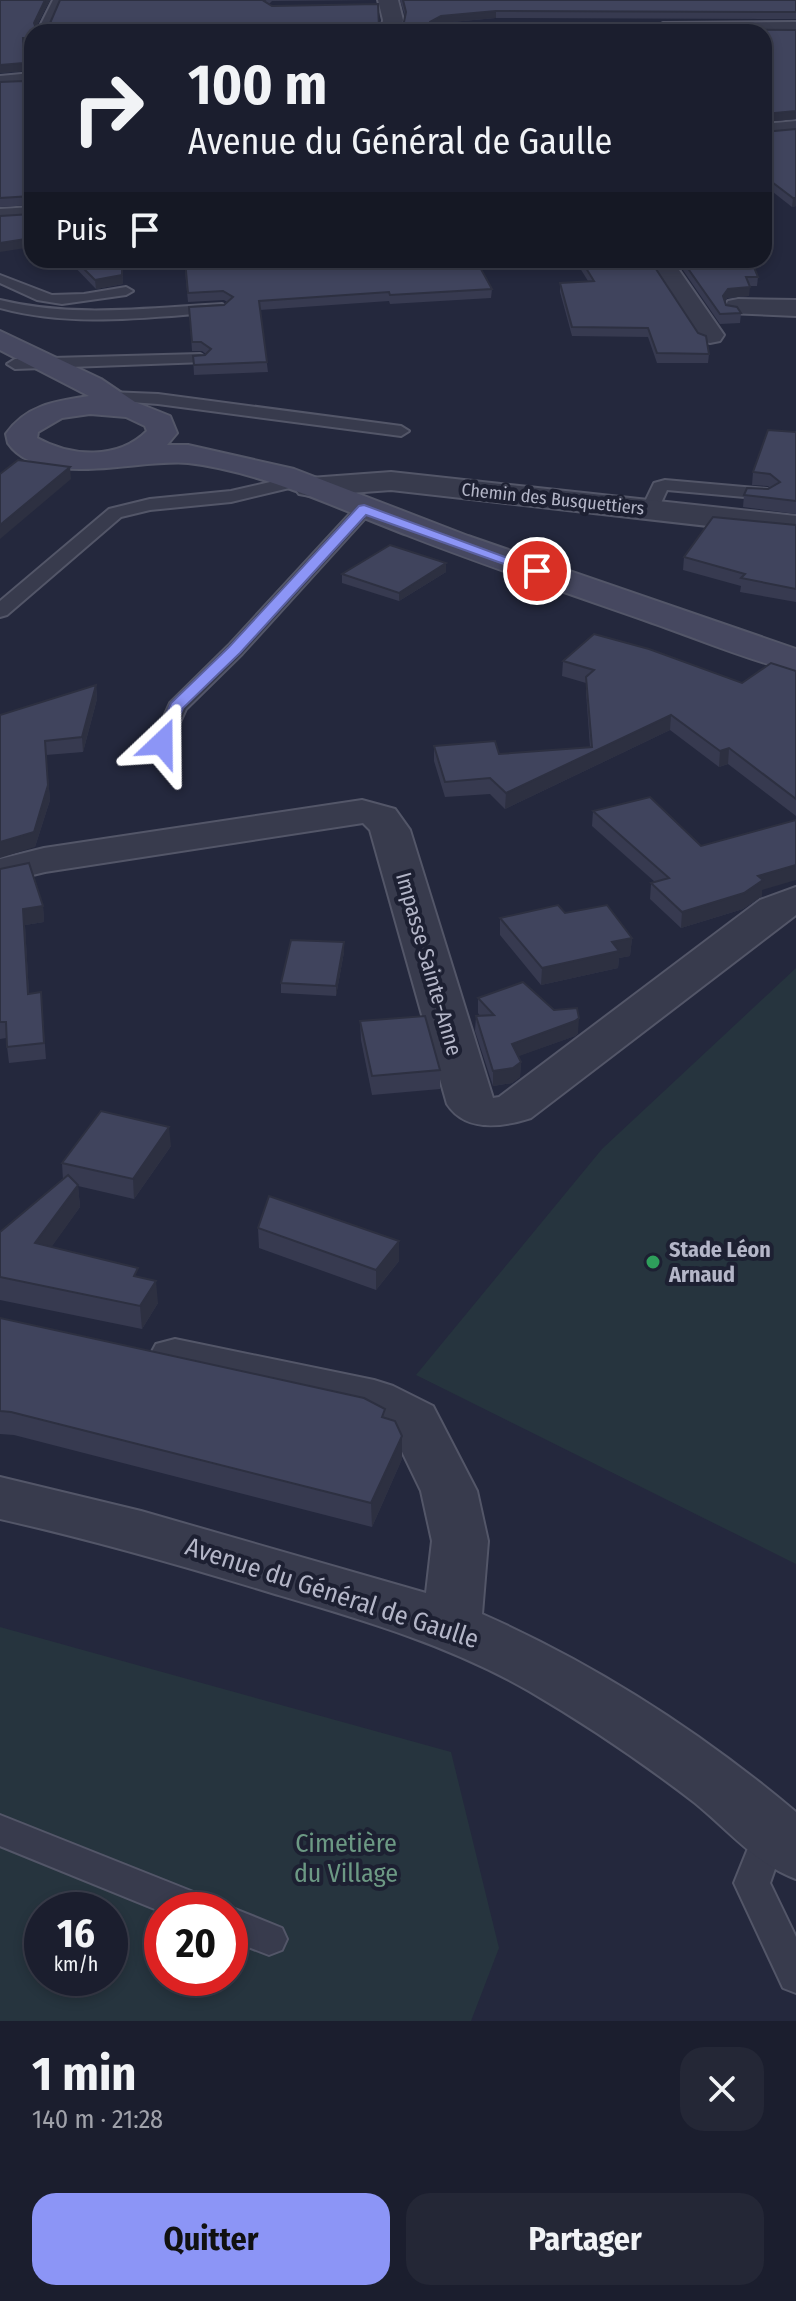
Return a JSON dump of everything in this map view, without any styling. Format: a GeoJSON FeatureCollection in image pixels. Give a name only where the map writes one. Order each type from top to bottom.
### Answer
{"type":"FeatureCollection","features":[{"type":"Feature","properties":{"kind":"main road"},"geometry":{"type":"LineString","coordinates":[[0,339],[159,422],[162,433],[154,445],[133,455]]}},
{"type":"Feature","properties":{"kind":"main road"},"geometry":{"type":"LineString","coordinates":[[8,360],[51,382],[61,392],[61,404],[27,424],[21,434],[8,436]]}},
{"type":"Feature","properties":{"kind":"main road"},"geometry":{"type":"LineString","coordinates":[[48,413],[117,402]]}},
{"type":"Feature","properties":{"kind":"main road"},"geometry":{"type":"LineString","coordinates":[[162,433],[254,460],[364,509],[796,661]]}},
{"type":"Feature","properties":{"kind":"main road"},"geometry":{"type":"LineString","coordinates":[[8,436],[39,454],[67,461],[188,454],[297,481]]}},
{"type":"Feature","properties":{"kind":"street"},"geometry":{"type":"LineString","coordinates":[[384,4],[392,24]]}},
{"type":"Feature","properties":{"kind":"street"},"geometry":{"type":"LineString","coordinates":[[650,7],[673,24]]}},
{"type":"Feature","properties":{"kind":"street"},"geometry":{"type":"LineString","coordinates":[[766,9],[794,28]]}},
{"type":"Feature","properties":{"kind":"street"},"geometry":{"type":"LineString","coordinates":[[772,28],[794,28]]}},
{"type":"Feature","properties":{"kind":"street"},"geometry":{"type":"LineString","coordinates":[[0,82],[24,80]]}},
{"type":"Feature","properties":{"kind":"street"},"geometry":{"type":"LineString","coordinates":[[772,130],[796,128]]}},
{"type":"Feature","properties":{"kind":"street"},"geometry":{"type":"LineString","coordinates":[[772,133],[796,148]]}},
{"type":"Feature","properties":{"kind":"street"},"geometry":{"type":"LineString","coordinates":[[0,216],[24,214]]}},
{"type":"Feature","properties":{"kind":"street"},"geometry":{"type":"LineString","coordinates":[[664,268],[710,335]]}},
{"type":"Feature","properties":{"kind":"street"},"geometry":{"type":"LineString","coordinates":[[738,307],[796,308]]}},
{"type":"Feature","properties":{"kind":"street","name":"Chemin des Busquettiers"},"geometry":{"type":"LineString","coordinates":[[297,481],[391,481],[796,526]]}},
{"type":"Feature","properties":{"kind":"street","name":"Impasse Sainte-Anne"},"geometry":{"type":"LineString","coordinates":[[0,871],[44,860],[309,818],[363,810],[373,812],[385,819],[390,830],[470,1104],[484,1113],[515,1108],[775,909],[796,899]]}},
{"type":"Feature","properties":{"kind":"street"},"geometry":{"type":"LineString","coordinates":[[133,1348],[374,1399],[414,1420],[449,1491],[460,1541],[452,1627]]}},
{"type":"Feature","properties":{"kind":"street","name":"Avenue du Général de Gaulle"},"geometry":{"type":"LineString","coordinates":[[0,1498],[92,1517],[452,1627],[561,1680],[656,1739],[718,1783],[784,1840]]}},
{"type":"Feature","properties":{"kind":"lane"},"geometry":{"type":"LineString","coordinates":[[47,24],[58,0]]}},
{"type":"Feature","properties":{"kind":"lane"},"geometry":{"type":"LineString","coordinates":[[0,279],[13,281],[38,296],[52,300],[126,291]]}},
{"type":"Feature","properties":{"kind":"lane"},"geometry":{"type":"LineString","coordinates":[[0,304],[25,313],[53,315],[224,307]]}},
{"type":"Feature","properties":{"kind":"lane"},"geometry":{"type":"LineString","coordinates":[[8,360],[44,363],[200,359]]}},
{"type":"Feature","properties":{"kind":"lane"},"geometry":{"type":"LineString","coordinates":[[117,402],[158,399],[401,431]]}},
{"type":"Feature","properties":{"kind":"lane"},"geometry":{"type":"LineString","coordinates":[[0,611],[115,513],[132,506],[206,500],[297,481]]}},
{"type":"Feature","properties":{"kind":"lane"},"geometry":{"type":"LineString","coordinates":[[650,510],[660,487],[665,485],[767,494]]}},
{"type":"Feature","properties":{"kind":"lane"},"geometry":{"type":"LineString","coordinates":[[162,743],[177,707],[235,650],[364,509]]}},
{"type":"Feature","properties":{"kind":"lane"},"geometry":{"type":"LineString","coordinates":[[0,1830],[153,1892]]}},
{"type":"Feature","properties":{"kind":"lane"},"geometry":{"type":"LineString","coordinates":[[784,1840],[752,1883],[796,1976]]}},
{"type":"Feature","properties":{"kind":"lane"},"geometry":{"type":"LineString","coordinates":[[248,1930],[269,1939]]}},
{"type":"Feature","properties":{"kind":"green space","name":"Stade Léon Arnaud"},"geometry":{"type":"Polygon","coordinates":[[[796,968],[796,1564],[416,1375],[602,1149],[796,968]]]}},
{"type":"Feature","properties":{"kind":"green space","name":"Cimetière du Village"},"geometry":{"type":"Polygon","coordinates":[[[0,1627],[451,1752],[499,1948],[471,2021],[0,2021],[0,1627]]]}},
{"type":"Feature","properties":{"kind":"building"},"geometry":{"type":"Polygon","coordinates":[[[0,0],[45,0],[34,24],[24,24],[24,63],[0,65],[0,0]]]}},
{"type":"Feature","properties":{"kind":"building"},"geometry":{"type":"Polygon","coordinates":[[[60,0],[265,0],[272,6],[378,4],[379,24],[50,24],[60,0]]]}},
{"type":"Feature","properties":{"kind":"building"},"geometry":{"type":"Polygon","coordinates":[[[403,0],[796,0],[796,12],[496,11],[441,16],[430,22],[404,24],[406,12],[403,0]]]}},
{"type":"Feature","properties":{"kind":"building"},"geometry":{"type":"Polygon","coordinates":[[[772,30],[796,30],[796,111],[772,113],[772,30]]]}},
{"type":"Feature","properties":{"kind":"building"},"geometry":{"type":"Polygon","coordinates":[[[24,81],[24,196],[0,198],[0,82],[24,81]]]}},
{"type":"Feature","properties":{"kind":"building"},"geometry":{"type":"Polygon","coordinates":[[[796,129],[796,198],[772,182],[772,131],[796,129]]]}},
{"type":"Feature","properties":{"kind":"building"},"geometry":{"type":"Polygon","coordinates":[[[24,214],[24,239],[0,243],[0,216],[24,214]]]}},
{"type":"Feature","properties":{"kind":"building"},"geometry":{"type":"Polygon","coordinates":[[[83,268],[122,268],[122,275],[95,280],[83,268]]]}},
{"type":"Feature","properties":{"kind":"building"},"geometry":{"type":"Polygon","coordinates":[[[186,268],[480,268],[492,289],[259,301],[267,362],[194,365],[193,356],[205,355],[211,349],[201,342],[192,342],[189,307],[224,305],[233,297],[223,291],[188,293],[186,268]]]}},
{"type":"Feature","properties":{"kind":"building"},"geometry":{"type":"Polygon","coordinates":[[[586,268],[655,268],[698,333],[706,336],[709,354],[657,353],[648,328],[572,327],[560,283],[594,281],[586,268]]]}},
{"type":"Feature","properties":{"kind":"building"},"geometry":{"type":"Polygon","coordinates":[[[688,268],[754,268],[758,277],[746,277],[750,287],[728,289],[723,296],[726,305],[737,307],[741,313],[720,314],[688,268]]]}},
{"type":"Feature","properties":{"kind":"building"},"geometry":{"type":"Polygon","coordinates":[[[768,430],[796,432],[796,501],[744,495],[747,488],[768,489],[780,482],[770,474],[753,472],[768,430]]]}},
{"type":"Feature","properties":{"kind":"building"},"geometry":{"type":"Polygon","coordinates":[[[18,460],[70,467],[0,525],[0,474],[18,460]]]}},
{"type":"Feature","properties":{"kind":"building"},"geometry":{"type":"Polygon","coordinates":[[[713,517],[796,525],[796,589],[741,578],[745,574],[684,557],[713,517]]]}},
{"type":"Feature","properties":{"kind":"building"},"geometry":{"type":"Polygon","coordinates":[[[390,545],[446,563],[399,593],[342,574],[390,545]]]}},
{"type":"Feature","properties":{"kind":"building"},"geometry":{"type":"Polygon","coordinates":[[[594,634],[649,649],[742,683],[771,663],[796,671],[796,799],[729,748],[720,751],[671,715],[506,793],[490,778],[445,782],[434,746],[495,741],[499,754],[592,747],[586,677],[594,670],[563,661],[594,634]]]}},
{"type":"Feature","properties":{"kind":"building"},"geometry":{"type":"Polygon","coordinates":[[[96,685],[82,737],[45,741],[48,785],[34,832],[0,842],[0,715],[96,685]]]}},
{"type":"Feature","properties":{"kind":"building"},"geometry":{"type":"Polygon","coordinates":[[[650,797],[701,846],[796,820],[796,865],[758,876],[763,880],[744,893],[682,912],[651,883],[669,878],[593,811],[650,797]]]}},
{"type":"Feature","properties":{"kind":"building"},"geometry":{"type":"Polygon","coordinates":[[[29,863],[43,906],[23,909],[28,994],[41,992],[44,1043],[7,1047],[6,1022],[0,1022],[0,869],[29,863]]]}},
{"type":"Feature","properties":{"kind":"building"},"geometry":{"type":"Polygon","coordinates":[[[558,905],[565,913],[607,905],[632,938],[612,942],[619,951],[542,968],[500,918],[558,905]]]}},
{"type":"Feature","properties":{"kind":"building"},"geometry":{"type":"Polygon","coordinates":[[[291,940],[344,942],[336,986],[281,983],[291,940]]]}},
{"type":"Feature","properties":{"kind":"building"},"geometry":{"type":"Polygon","coordinates":[[[523,982],[554,1010],[577,1008],[579,1018],[512,1044],[521,1062],[513,1068],[493,1071],[476,1016],[494,1015],[478,998],[523,982]]]}},
{"type":"Feature","properties":{"kind":"building"},"geometry":{"type":"Polygon","coordinates":[[[425,1016],[440,1070],[372,1076],[360,1021],[425,1016]]]}},
{"type":"Feature","properties":{"kind":"building"},"geometry":{"type":"Polygon","coordinates":[[[101,1111],[169,1127],[133,1179],[62,1163],[101,1111]]]}},
{"type":"Feature","properties":{"kind":"building"},"geometry":{"type":"Polygon","coordinates":[[[68,1175],[78,1185],[35,1243],[138,1268],[134,1276],[156,1281],[140,1306],[0,1277],[0,1232],[68,1175]]]}},
{"type":"Feature","properties":{"kind":"building"},"geometry":{"type":"Polygon","coordinates":[[[269,1196],[399,1241],[376,1270],[258,1228],[269,1196]]]}},
{"type":"Feature","properties":{"kind":"building"},"geometry":{"type":"Polygon","coordinates":[[[0,1318],[364,1398],[385,1409],[382,1417],[395,1421],[402,1436],[371,1503],[0,1411],[0,1318]]]}},
{"type":"Feature","properties":{"kind":"place","name":"Stade Léon Arnaud"},"geometry":{"type":"Point","coordinates":[653,1262]}},
{"type":"Feature","properties":{"kind":"route"},"geometry":{"type":"LineString","coordinates":[[162,743],[177,707],[235,650],[364,509],[537,571]]}}]}
